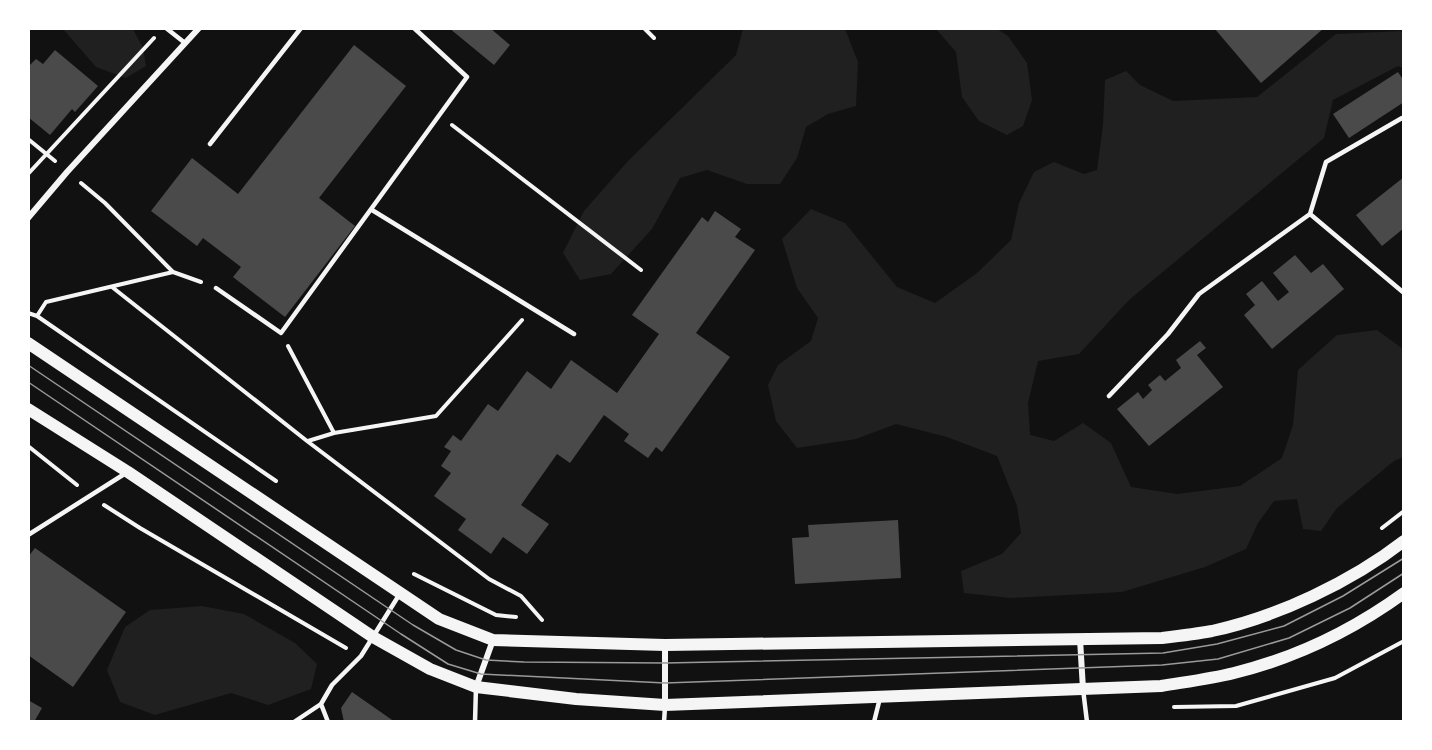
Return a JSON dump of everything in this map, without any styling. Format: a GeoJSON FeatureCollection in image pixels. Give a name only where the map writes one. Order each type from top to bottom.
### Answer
{"type":"FeatureCollection","features":[{"type":"Feature","properties":{"kind":"main road"},"geometry":{"type":"LineString","coordinates":[[28,343],[440,619],[493,640],[665,645],[1162,638],[1213,631],[1258,618],[1327,591],[1404,541]]}},
{"type":"Feature","properties":{"kind":"main road"},"geometry":{"type":"LineString","coordinates":[[28,409],[128,472],[373,637],[430,669],[476,687],[576,699],[665,705],[1161,686],[1234,673],[1311,647],[1374,614],[1404,593]]}},
{"type":"Feature","properties":{"kind":"street"},"geometry":{"type":"LineString","coordinates":[[28,218],[198,28]]}},
{"type":"Feature","properties":{"kind":"street"},"geometry":{"type":"LineString","coordinates":[[1080,639],[1083,689]]}},
{"type":"Feature","properties":{"kind":"street"},"geometry":{"type":"LineString","coordinates":[[476,687],[493,640]]}},
{"type":"Feature","properties":{"kind":"street"},"geometry":{"type":"LineString","coordinates":[[665,645],[665,705]]}},
{"type":"Feature","properties":{"kind":"lane"},"geometry":{"type":"LineString","coordinates":[[166,28],[185,44]]}},
{"type":"Feature","properties":{"kind":"lane"},"geometry":{"type":"LineString","coordinates":[[210,144],[301,28]]}},
{"type":"Feature","properties":{"kind":"lane"},"geometry":{"type":"LineString","coordinates":[[216,288],[281,333],[467,77],[414,28]]}},
{"type":"Feature","properties":{"kind":"lane"},"geometry":{"type":"LineString","coordinates":[[1109,396],[1168,333],[1199,294],[1310,214],[1326,162],[1402,118]]}},
{"type":"Feature","properties":{"kind":"lane"},"geometry":{"type":"LineString","coordinates":[[372,210],[574,334]]}},
{"type":"Feature","properties":{"kind":"lane"},"geometry":{"type":"LineString","coordinates":[[1310,214],[1404,293]]}},
{"type":"Feature","properties":{"kind":"lane"},"geometry":{"type":"LineString","coordinates":[[28,536],[128,472]]}},
{"type":"Feature","properties":{"kind":"lane"},"geometry":{"type":"LineString","coordinates":[[294,722],[321,704],[332,685],[361,656],[400,592]]}},
{"type":"Feature","properties":{"kind":"lane"},"geometry":{"type":"LineString","coordinates":[[475,722],[476,687]]}},
{"type":"Feature","properties":{"kind":"lane"},"geometry":{"type":"LineString","coordinates":[[1083,689],[1087,722]]}},
{"type":"Feature","properties":{"kind":"lane"},"geometry":{"type":"LineString","coordinates":[[874,722],[880,697]]}},
{"type":"Feature","properties":{"kind":"lane"},"geometry":{"type":"LineString","coordinates":[[321,704],[328,722]]}},
{"type":"Feature","properties":{"kind":"lane"},"geometry":{"type":"LineString","coordinates":[[664,722],[665,705]]}},
{"type":"Feature","properties":{"kind":"path"},"geometry":{"type":"LineString","coordinates":[[644,28],[654,38]]}},
{"type":"Feature","properties":{"kind":"path"},"geometry":{"type":"LineString","coordinates":[[28,174],[155,37]]}},
{"type":"Feature","properties":{"kind":"path"},"geometry":{"type":"LineString","coordinates":[[440,115],[641,270]]}},
{"type":"Feature","properties":{"kind":"path"},"geometry":{"type":"LineString","coordinates":[[90,191],[105,203],[173,272],[216,288]]}},
{"type":"Feature","properties":{"kind":"path"},"geometry":{"type":"LineString","coordinates":[[37,316],[46,302],[173,272]]}},
{"type":"Feature","properties":{"kind":"path"},"geometry":{"type":"LineString","coordinates":[[112,287],[307,441],[489,579],[521,596],[543,621],[531,619]]}},
{"type":"Feature","properties":{"kind":"path"},"geometry":{"type":"LineString","coordinates":[[307,441],[334,433],[436,416],[532,308]]}},
{"type":"Feature","properties":{"kind":"path"},"geometry":{"type":"LineString","coordinates":[[28,313],[37,316],[284,486]]}},
{"type":"Feature","properties":{"kind":"path"},"geometry":{"type":"LineString","coordinates":[[281,333],[334,433]]}},
{"type":"Feature","properties":{"kind":"path"},"geometry":{"type":"LineString","coordinates":[[1379,530],[1404,511]]}},
{"type":"Feature","properties":{"kind":"path"},"geometry":{"type":"LineString","coordinates":[[412,573],[496,615],[520,618]]}},
{"type":"Feature","properties":{"kind":"shaded area"},"geometry":{"type":"Polygon","coordinates":[[[63,29],[133,29],[143,48],[146,66],[126,78],[96,67],[63,29]]]}},
{"type":"Feature","properties":{"kind":"shaded area"},"geometry":{"type":"Polygon","coordinates":[[[743,29],[845,29],[858,62],[856,106],[828,114],[806,127],[797,158],[780,184],[747,184],[707,170],[680,178],[652,229],[611,274],[580,280],[563,253],[584,211],[628,161],[736,55],[743,29]]]}},
{"type":"Feature","properties":{"kind":"shaded area"},"geometry":{"type":"Polygon","coordinates":[[[936,29],[997,29],[1008,36],[1027,63],[1032,100],[1023,126],[1007,135],[979,121],[962,97],[956,52],[936,29]]]}},
{"type":"Feature","properties":{"kind":"shaded area"},"geometry":{"type":"Polygon","coordinates":[[[1404,31],[1403,68],[1398,66],[1333,100],[1324,138],[1129,300],[1079,354],[1038,361],[1028,403],[1030,435],[1054,441],[1083,423],[1111,443],[1131,487],[1177,494],[1240,486],[1282,458],[1293,425],[1298,370],[1337,335],[1377,330],[1403,349],[1403,457],[1394,461],[1337,508],[1321,531],[1303,529],[1297,499],[1274,501],[1258,523],[1246,549],[1205,567],[1122,592],[1010,598],[964,593],[961,571],[1002,554],[1021,533],[1017,506],[997,456],[947,437],[896,424],[856,439],[797,448],[776,421],[768,385],[778,365],[811,341],[818,318],[797,288],[782,239],[811,209],[845,223],[897,287],[935,303],[977,273],[1011,240],[1019,203],[1034,172],[1054,162],[1084,174],[1097,170],[1103,125],[1105,80],[1126,71],[1140,85],[1173,101],[1257,97],[1336,34],[1404,31]]]}},
{"type":"Feature","properties":{"kind":"shaded area"},"geometry":{"type":"Polygon","coordinates":[[[202,606],[244,614],[295,643],[317,664],[311,689],[268,705],[231,693],[155,715],[120,702],[107,670],[125,627],[150,610],[202,606]]]}},
{"type":"Feature","properties":{"kind":"building"},"geometry":{"type":"Polygon","coordinates":[[[449,28],[490,28],[510,45],[494,65],[449,28]]]}},
{"type":"Feature","properties":{"kind":"building"},"geometry":{"type":"Polygon","coordinates":[[[1214,28],[1324,28],[1261,83],[1214,28]]]}},
{"type":"Feature","properties":{"kind":"building"},"geometry":{"type":"Polygon","coordinates":[[[354,45],[406,86],[319,198],[355,226],[285,317],[233,277],[241,267],[203,238],[197,246],[151,211],[192,158],[238,194],[354,45]]]}},
{"type":"Feature","properties":{"kind":"building"},"geometry":{"type":"Polygon","coordinates":[[[55,50],[98,86],[75,112],[72,109],[50,135],[28,117],[28,67],[36,59],[43,64],[55,50]]]}},
{"type":"Feature","properties":{"kind":"building"},"geometry":{"type":"Polygon","coordinates":[[[1398,72],[1404,81],[1404,102],[1349,138],[1333,114],[1398,72]]]}},
{"type":"Feature","properties":{"kind":"building"},"geometry":{"type":"Polygon","coordinates":[[[1404,177],[1404,228],[1382,246],[1356,215],[1404,177]]]}},
{"type":"Feature","properties":{"kind":"building"},"geometry":{"type":"Polygon","coordinates":[[[715,211],[741,229],[735,237],[755,250],[696,333],[730,357],[662,452],[656,447],[648,458],[624,441],[629,434],[604,415],[570,463],[557,454],[521,505],[549,524],[527,554],[503,537],[491,554],[458,530],[466,519],[434,496],[451,473],[441,466],[451,451],[444,447],[453,435],[461,441],[488,404],[498,411],[527,371],[551,389],[571,360],[617,393],[659,334],[632,315],[702,217],[708,222],[715,211]]]}},
{"type":"Feature","properties":{"kind":"building"},"geometry":{"type":"Polygon","coordinates":[[[1295,255],[1311,273],[1323,264],[1344,289],[1272,349],[1244,315],[1255,305],[1246,294],[1262,281],[1278,301],[1289,292],[1273,273],[1295,255]]]}},
{"type":"Feature","properties":{"kind":"building"},"geometry":{"type":"Polygon","coordinates":[[[1200,341],[1206,348],[1197,355],[1223,387],[1149,446],[1117,409],[1138,392],[1143,399],[1152,390],[1148,385],[1160,375],[1165,381],[1181,368],[1176,360],[1200,341]]]}},
{"type":"Feature","properties":{"kind":"building"},"geometry":{"type":"Polygon","coordinates":[[[898,520],[901,578],[795,584],[792,538],[809,537],[808,525],[898,520]]]}},
{"type":"Feature","properties":{"kind":"building"},"geometry":{"type":"Polygon","coordinates":[[[35,548],[126,612],[73,687],[28,655],[28,557],[35,548]]]}},
{"type":"Feature","properties":{"kind":"building"},"geometry":{"type":"Polygon","coordinates":[[[352,692],[395,722],[344,722],[341,708],[352,692]]]}},
{"type":"Feature","properties":{"kind":"building"},"geometry":{"type":"Polygon","coordinates":[[[28,700],[42,708],[34,722],[28,722],[28,700]]]}},
{"type":"Feature","properties":{"kind":"tram line"},"geometry":{"type":"LineString","coordinates":[[28,365],[413,625],[456,650],[486,660],[665,663],[1163,653],[1217,644],[1284,626],[1343,596],[1404,558]]}},
{"type":"Feature","properties":{"kind":"tram line"},"geometry":{"type":"LineString","coordinates":[[28,382],[401,634],[448,664],[481,674],[665,683],[1162,665],[1218,659],[1289,638],[1350,608],[1404,573]]}}]}
